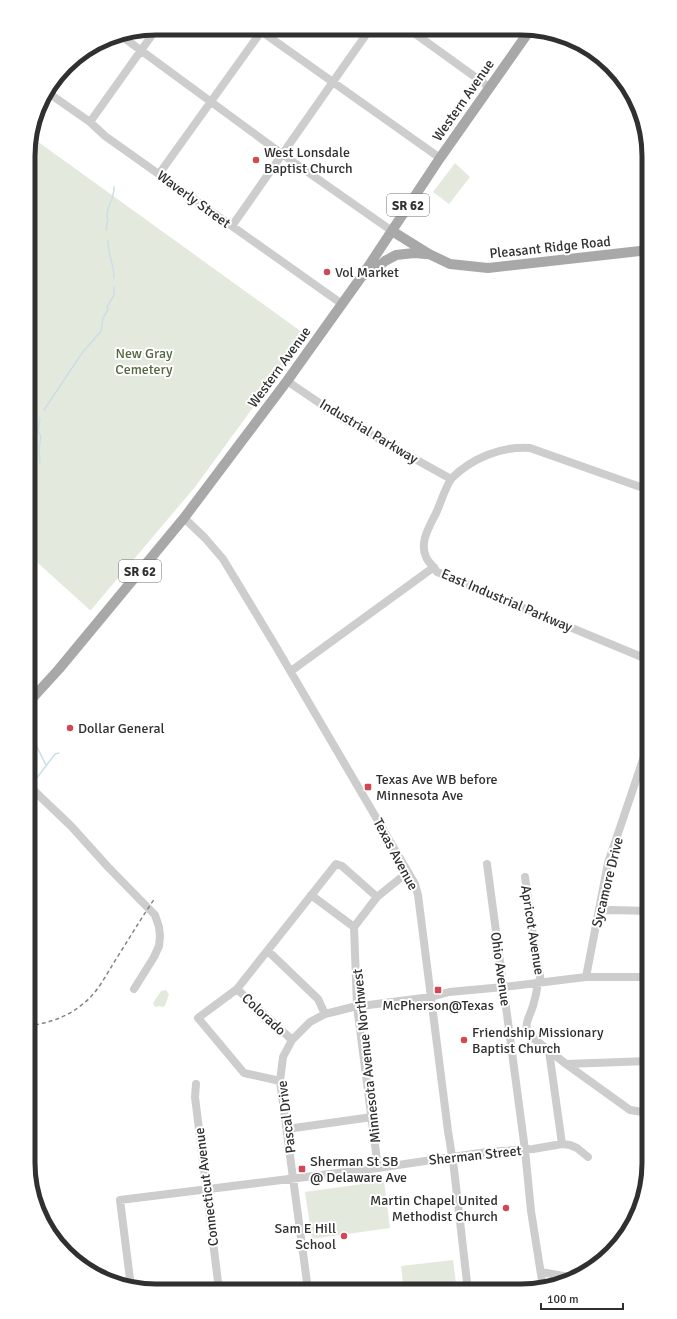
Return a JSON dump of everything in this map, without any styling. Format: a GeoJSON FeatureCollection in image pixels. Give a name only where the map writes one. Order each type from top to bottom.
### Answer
{"type":"FeatureCollection","features":[{"type":"Feature","properties":{"kind":"main road","name":"Western Avenue"},"geometry":{"type":"LineString","coordinates":[[35,695],[184,518],[287,381],[362,276],[489,86],[526,35]]}},
{"type":"Feature","properties":{"kind":"main road","name":"Pleasant Ridge Road"},"geometry":{"type":"LineString","coordinates":[[392,231],[429,254],[450,264],[488,268],[642,251]]}},
{"type":"Feature","properties":{"kind":"main road"},"geometry":{"type":"LineString","coordinates":[[362,276],[396,255],[414,253],[429,254]]}},
{"type":"Feature","properties":{"kind":"street"},"geometry":{"type":"LineString","coordinates":[[90,122],[152,35]]}},
{"type":"Feature","properties":{"kind":"street"},"geometry":{"type":"LineString","coordinates":[[159,174],[258,35]]}},
{"type":"Feature","properties":{"kind":"street"},"geometry":{"type":"LineString","coordinates":[[268,35],[440,158]]}},
{"type":"Feature","properties":{"kind":"street"},"geometry":{"type":"LineString","coordinates":[[232,226],[366,35]]}},
{"type":"Feature","properties":{"kind":"street"},"geometry":{"type":"LineString","coordinates":[[417,35],[489,86]]}},
{"type":"Feature","properties":{"kind":"street"},"geometry":{"type":"LineString","coordinates":[[125,39],[212,101],[282,154],[392,231]]}},
{"type":"Feature","properties":{"kind":"street","name":"Waverly Street"},"geometry":{"type":"LineString","coordinates":[[52,95],[90,122],[105,136],[342,304]]}},
{"type":"Feature","properties":{"kind":"street","name":"Industrial Parkway"},"geometry":{"type":"LineString","coordinates":[[287,381],[343,419],[451,479]]}},
{"type":"Feature","properties":{"kind":"street"},"geometry":{"type":"LineString","coordinates":[[451,479],[479,459],[492,453],[518,447],[530,448],[642,488]]}},
{"type":"Feature","properties":{"kind":"street","name":"East Industrial Parkway"},"geometry":{"type":"LineString","coordinates":[[451,479],[423,540],[426,557],[437,572],[642,657]]}},
{"type":"Feature","properties":{"kind":"street","name":"Texas Avenue"},"geometry":{"type":"LineString","coordinates":[[184,518],[224,559],[415,884],[418,895],[467,1284]]}},
{"type":"Feature","properties":{"kind":"street"},"geometry":{"type":"LineString","coordinates":[[291,671],[434,567]]}},
{"type":"Feature","properties":{"kind":"street","name":"Sycamore Drive"},"geometry":{"type":"LineString","coordinates":[[586,977],[608,863],[642,763]]}},
{"type":"Feature","properties":{"kind":"street"},"geometry":{"type":"LineString","coordinates":[[35,792],[71,826],[108,867],[155,915],[159,927],[159,946],[154,957],[134,989]]}},
{"type":"Feature","properties":{"kind":"street"},"geometry":{"type":"LineString","coordinates":[[280,1080],[244,1073],[198,1018],[237,989],[336,864],[342,866],[378,897]]}},
{"type":"Feature","properties":{"kind":"street","name":"Ohio Avenue"},"geometry":{"type":"LineString","coordinates":[[487,864],[525,1150],[531,1211],[542,1282]]}},
{"type":"Feature","properties":{"kind":"street"},"geometry":{"type":"LineString","coordinates":[[311,895],[354,927],[378,897],[408,872]]}},
{"type":"Feature","properties":{"kind":"street","name":"Apricot Avenue"},"geometry":{"type":"LineString","coordinates":[[525,877],[540,982]]}},
{"type":"Feature","properties":{"kind":"street"},"geometry":{"type":"LineString","coordinates":[[599,911],[642,911]]}},
{"type":"Feature","properties":{"kind":"street","name":"Minnesota Avenue Northwest"},"geometry":{"type":"LineString","coordinates":[[354,927],[357,1006],[378,1168]]}},
{"type":"Feature","properties":{"kind":"street"},"geometry":{"type":"LineString","coordinates":[[268,951],[318,999],[325,1014]]}},
{"type":"Feature","properties":{"kind":"street","name":"Pascal Drive"},"geometry":{"type":"LineString","coordinates":[[307,1284],[280,1080],[283,1057],[292,1040],[310,1022],[325,1014],[357,1006],[431,997],[449,992],[586,977],[642,977]]}},
{"type":"Feature","properties":{"kind":"street"},"geometry":{"type":"LineString","coordinates":[[540,982],[528,1019],[526,1029],[528,1034],[566,1064],[630,1110],[642,1112]]}},
{"type":"Feature","properties":{"kind":"street","name":"Colorado"},"geometry":{"type":"LineString","coordinates":[[237,989],[292,1040]]}},
{"type":"Feature","properties":{"kind":"street"},"geometry":{"type":"LineString","coordinates":[[549,1050],[562,1144]]}},
{"type":"Feature","properties":{"kind":"street"},"geometry":{"type":"LineString","coordinates":[[566,1064],[642,1061]]}},
{"type":"Feature","properties":{"kind":"street","name":"Connecticut Avenue"},"geometry":{"type":"LineString","coordinates":[[196,1084],[195,1091],[218,1284]]}},
{"type":"Feature","properties":{"kind":"street"},"geometry":{"type":"LineString","coordinates":[[287,1129],[372,1117]]}},
{"type":"Feature","properties":{"kind":"street","name":"Sherman Street"},"geometry":{"type":"LineString","coordinates":[[130,1281],[120,1200],[206,1188],[378,1168],[487,1152],[525,1150],[562,1144],[577,1148],[588,1157]]}},
{"type":"Feature","properties":{"kind":"street"},"geometry":{"type":"LineString","coordinates":[[541,1272],[564,1276]]}},
{"type":"Feature","properties":{"kind":"green space","name":"New Gray Cemetery"},"geometry":{"type":"Polygon","coordinates":[[[36,140],[306,335],[195,487],[90,610],[35,560],[36,140]]]}},
{"type":"Feature","properties":{"kind":"green space"},"geometry":{"type":"Polygon","coordinates":[[[455,163],[470,177],[449,204],[433,192],[455,163]]]}},
{"type":"Feature","properties":{"kind":"green space"},"geometry":{"type":"Polygon","coordinates":[[[166,990],[169,994],[165,1006],[155,1007],[153,1003],[161,991],[166,990]]]}},
{"type":"Feature","properties":{"kind":"green space"},"geometry":{"type":"Polygon","coordinates":[[[384,1181],[390,1228],[312,1239],[305,1192],[384,1181]]]}},
{"type":"Feature","properties":{"kind":"green space"},"geometry":{"type":"Polygon","coordinates":[[[453,1260],[456,1284],[403,1284],[401,1266],[453,1260]]]}},
{"type":"Feature","properties":{"kind":"waterway"},"geometry":{"type":"LineString","coordinates":[[106,230],[108,219],[107,214],[114,187]]}},
{"type":"Feature","properties":{"kind":"waterway"},"geometry":{"type":"LineString","coordinates":[[108,241],[114,278]]}},
{"type":"Feature","properties":{"kind":"waterway"},"geometry":{"type":"LineString","coordinates":[[44,410],[82,353],[101,331],[103,318],[114,295],[114,287]]}},
{"type":"Feature","properties":{"kind":"waterway"},"geometry":{"type":"LineString","coordinates":[[40,418],[38,431],[41,437],[39,447],[40,463]]}},
{"type":"Feature","properties":{"kind":"waterway"},"geometry":{"type":"LineString","coordinates":[[35,743],[46,765]]}},
{"type":"Feature","properties":{"kind":"waterway"},"geometry":{"type":"LineString","coordinates":[[36,779],[55,754],[59,753]]}},
{"type":"Feature","properties":{"kind":"railway"},"geometry":{"type":"LineString","coordinates":[[35,1025],[65,1016],[78,1008],[93,995],[155,898]]}},
{"type":"Feature","properties":{"kind":"place","name":"West Lonsdale Baptist Church"},"geometry":{"type":"Point","coordinates":[256,160]}},
{"type":"Feature","properties":{"kind":"place","name":"Vol Market"},"geometry":{"type":"Point","coordinates":[327,272]}},
{"type":"Feature","properties":{"kind":"place","name":"Dollar General"},"geometry":{"type":"Point","coordinates":[70,728]}},
{"type":"Feature","properties":{"kind":"place","name":"Texas Ave WB before Minnesota Ave"},"geometry":{"type":"Point","coordinates":[368,787]}},
{"type":"Feature","properties":{"kind":"place","name":"McPherson@Texas"},"geometry":{"type":"Point","coordinates":[438,990]}},
{"type":"Feature","properties":{"kind":"place","name":"Friendship Missionary Baptist Church"},"geometry":{"type":"Point","coordinates":[464,1040]}},
{"type":"Feature","properties":{"kind":"place","name":"Sherman St SB @ Delaware Ave"},"geometry":{"type":"Point","coordinates":[302,1169]}},
{"type":"Feature","properties":{"kind":"place","name":"Martin Chapel United Methodist Church"},"geometry":{"type":"Point","coordinates":[506,1208]}},
{"type":"Feature","properties":{"kind":"place","name":"Sam E Hill School"},"geometry":{"type":"Point","coordinates":[344,1236]}}]}
